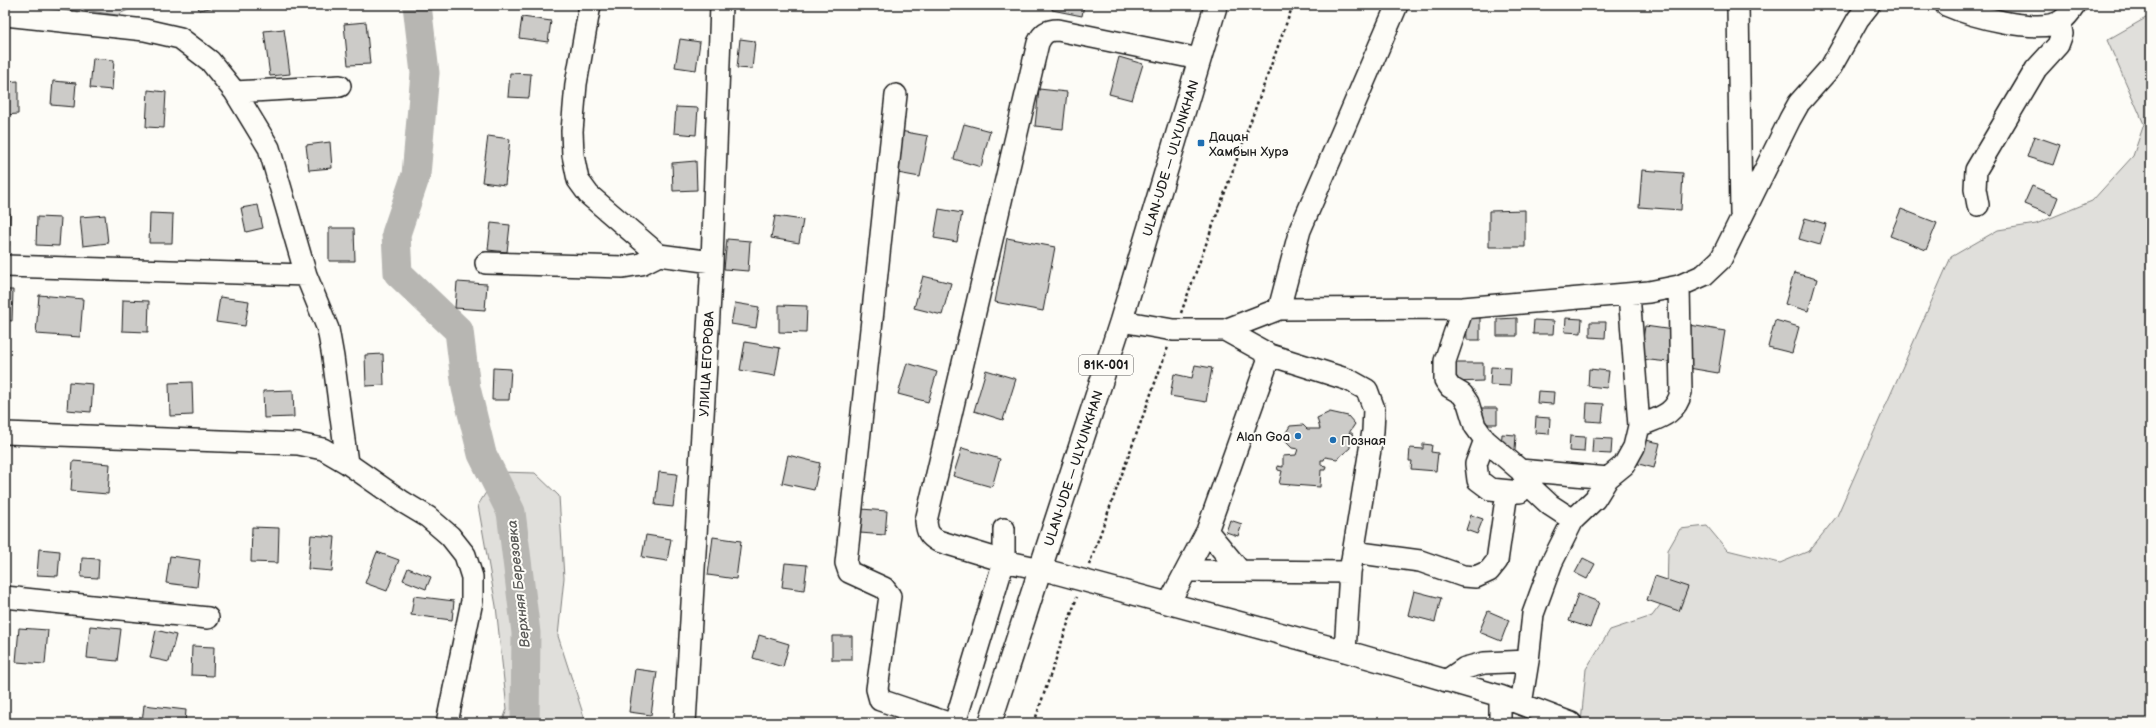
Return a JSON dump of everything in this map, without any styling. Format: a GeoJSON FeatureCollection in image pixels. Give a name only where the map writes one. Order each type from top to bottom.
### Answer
{"type":"FeatureCollection","features":[{"type":"Feature","properties":{"kind":"main road","name":"ULAN-UDE — ULYUNKHAN"},"geometry":{"type":"LineString","coordinates":[[990,723],[1121,321],[1216,5]]}},
{"type":"Feature","properties":{"kind":"street"},"geometry":{"type":"LineString","coordinates":[[590,5],[576,84],[572,131],[573,155],[578,180],[588,194],[660,256]]}},
{"type":"Feature","properties":{"kind":"street","name":"УЛИЦА ЕГОРОВА"},"geometry":{"type":"LineString","coordinates":[[685,723],[712,262],[721,5]]}},
{"type":"Feature","properties":{"kind":"street"},"geometry":{"type":"LineString","coordinates":[[1279,308],[1300,230],[1397,5]]}},
{"type":"Feature","properties":{"kind":"street"},"geometry":{"type":"LineString","coordinates":[[1738,5],[1741,219]]}},
{"type":"Feature","properties":{"kind":"street"},"geometry":{"type":"LineString","coordinates":[[1121,321],[1174,330],[1225,330],[1279,308],[1462,308],[1629,294],[1679,286],[1704,275],[1721,259],[1799,103],[1831,67],[1858,19],[1869,5]]}},
{"type":"Feature","properties":{"kind":"street"},"geometry":{"type":"LineString","coordinates":[[1946,5],[1982,18],[2019,26],[2060,22],[2071,12],[2074,5]]}},
{"type":"Feature","properties":{"kind":"street"},"geometry":{"type":"LineString","coordinates":[[5,15],[145,30],[180,38],[210,61],[235,92],[269,148],[306,275],[317,299],[329,336],[347,463]]}},
{"type":"Feature","properties":{"kind":"street"},"geometry":{"type":"LineString","coordinates":[[1978,205],[1974,189],[1976,170],[2036,69],[2058,45],[2062,34],[2060,22]]}},
{"type":"Feature","properties":{"kind":"street"},"geometry":{"type":"LineString","coordinates":[[1200,59],[1058,30],[1049,30],[1042,35],[1038,43],[926,521],[929,534],[938,541],[1004,561],[1040,568],[1169,603],[1345,651],[1446,682],[1500,696],[1571,723]]}},
{"type":"Feature","properties":{"kind":"street"},"geometry":{"type":"LineString","coordinates":[[235,92],[340,86]]}},
{"type":"Feature","properties":{"kind":"street"},"geometry":{"type":"LineString","coordinates":[[896,95],[846,562],[847,567],[853,575],[884,588],[890,596],[877,689],[880,700],[948,723]]}},
{"type":"Feature","properties":{"kind":"street"},"geometry":{"type":"LineString","coordinates":[[486,263],[623,268],[641,264],[660,256],[712,262]]}},
{"type":"Feature","properties":{"kind":"street"},"geometry":{"type":"LineString","coordinates":[[5,266],[306,275]]}},
{"type":"Feature","properties":{"kind":"street"},"geometry":{"type":"LineString","coordinates":[[1639,426],[1665,415],[1673,410],[1679,402],[1681,392],[1679,286]]}},
{"type":"Feature","properties":{"kind":"street"},"geometry":{"type":"LineString","coordinates":[[1521,704],[1528,661],[1533,614],[1552,562],[1573,520],[1595,498],[1608,478],[1624,465],[1634,447],[1639,426],[1629,294]]}},
{"type":"Feature","properties":{"kind":"street"},"geometry":{"type":"LineString","coordinates":[[1462,308],[1445,361],[1445,380],[1450,387],[1462,394],[1468,403],[1475,426],[1485,440],[1520,470],[1535,491],[1550,505],[1573,520]]}},
{"type":"Feature","properties":{"kind":"street"},"geometry":{"type":"LineString","coordinates":[[1225,330],[1270,355],[1349,380],[1367,390],[1374,409],[1373,431],[1350,572],[1345,651]]}},
{"type":"Feature","properties":{"kind":"street"},"geometry":{"type":"LineString","coordinates":[[1169,603],[1207,531],[1270,355]]}},
{"type":"Feature","properties":{"kind":"street"},"geometry":{"type":"LineString","coordinates":[[5,433],[298,444],[323,449],[347,463],[403,502],[428,517],[450,536],[465,555],[472,577],[472,601],[447,723]]}},
{"type":"Feature","properties":{"kind":"street"},"geometry":{"type":"LineString","coordinates":[[1485,440],[1476,464],[1478,480],[1490,489],[1507,492],[1535,491]]}},
{"type":"Feature","properties":{"kind":"street"},"geometry":{"type":"LineString","coordinates":[[1520,470],[1608,478]]}},
{"type":"Feature","properties":{"kind":"street"},"geometry":{"type":"LineString","coordinates":[[1353,552],[1414,560],[1463,576],[1476,577],[1489,571],[1497,561],[1507,492]]}},
{"type":"Feature","properties":{"kind":"street"},"geometry":{"type":"LineString","coordinates":[[955,723],[1004,561],[1004,528]]}},
{"type":"Feature","properties":{"kind":"street"},"geometry":{"type":"LineString","coordinates":[[1207,531],[1240,571]]}},
{"type":"Feature","properties":{"kind":"street"},"geometry":{"type":"LineString","coordinates":[[1187,571],[1350,572]]}},
{"type":"Feature","properties":{"kind":"street"},"geometry":{"type":"LineString","coordinates":[[5,597],[208,618]]}},
{"type":"Feature","properties":{"kind":"street"},"geometry":{"type":"LineString","coordinates":[[1446,682],[1465,668],[1484,663],[1528,661]]}},
{"type":"Feature","properties":{"kind":"street"},"geometry":{"type":"LineString","coordinates":[[1500,696],[1500,723]]}},
{"type":"Feature","properties":{"kind":"path"},"geometry":{"type":"LineString","coordinates":[[1034,723],[1083,580],[1293,5]]}},
{"type":"Feature","properties":{"kind":"shaded area"},"geometry":{"type":"Polygon","coordinates":[[[51,5],[139,5],[117,15],[51,5]]]}},
{"type":"Feature","properties":{"kind":"shaded area"},"geometry":{"type":"Polygon","coordinates":[[[2151,15],[2151,723],[1581,723],[1586,669],[1610,630],[1652,616],[1667,596],[1668,550],[1680,529],[1707,526],[1727,550],[1780,563],[1809,551],[1837,516],[1951,257],[1998,230],[2036,224],[2092,201],[2133,156],[2144,124],[2107,40],[2151,15]]]}},
{"type":"Feature","properties":{"kind":"shaded area"},"geometry":{"type":"Polygon","coordinates":[[[499,472],[535,473],[559,496],[564,578],[558,636],[586,723],[502,723],[507,709],[496,606],[478,505],[499,472]]]}},
{"type":"Feature","properties":{"kind":"building"},"geometry":{"type":"Polygon","coordinates":[[[198,5],[227,5],[199,10],[198,5]]]}},
{"type":"Feature","properties":{"kind":"building"},"geometry":{"type":"Polygon","coordinates":[[[1053,5],[1084,5],[1082,16],[1052,10],[1053,5]]]}},
{"type":"Feature","properties":{"kind":"building"},"geometry":{"type":"Polygon","coordinates":[[[522,17],[551,21],[548,42],[519,38],[522,17]]]}},
{"type":"Feature","properties":{"kind":"building"},"geometry":{"type":"Polygon","coordinates":[[[366,22],[370,64],[348,65],[344,24],[366,22]]]}},
{"type":"Feature","properties":{"kind":"building"},"geometry":{"type":"Polygon","coordinates":[[[284,29],[290,74],[270,76],[264,31],[284,29]]]}},
{"type":"Feature","properties":{"kind":"building"},"geometry":{"type":"Polygon","coordinates":[[[680,39],[700,42],[696,70],[675,67],[680,39]]]}},
{"type":"Feature","properties":{"kind":"building"},"geometry":{"type":"Polygon","coordinates":[[[740,39],[755,41],[752,69],[737,68],[740,39]]]}},
{"type":"Feature","properties":{"kind":"building"},"geometry":{"type":"Polygon","coordinates":[[[1119,57],[1143,64],[1132,100],[1109,94],[1119,57]]]}},
{"type":"Feature","properties":{"kind":"building"},"geometry":{"type":"Polygon","coordinates":[[[93,58],[114,60],[112,90],[90,88],[93,58]]]}},
{"type":"Feature","properties":{"kind":"building"},"geometry":{"type":"Polygon","coordinates":[[[510,73],[531,74],[529,98],[508,97],[510,73]]]}},
{"type":"Feature","properties":{"kind":"building"},"geometry":{"type":"Polygon","coordinates":[[[18,81],[18,114],[5,115],[5,82],[18,81]]]}},
{"type":"Feature","properties":{"kind":"building"},"geometry":{"type":"Polygon","coordinates":[[[53,81],[76,83],[74,107],[51,105],[53,81]]]}},
{"type":"Feature","properties":{"kind":"building"},"geometry":{"type":"Polygon","coordinates":[[[1039,89],[1067,92],[1063,129],[1035,126],[1039,89]]]}},
{"type":"Feature","properties":{"kind":"building"},"geometry":{"type":"Polygon","coordinates":[[[148,90],[166,92],[164,128],[146,127],[148,90]]]}},
{"type":"Feature","properties":{"kind":"building"},"geometry":{"type":"Polygon","coordinates":[[[676,107],[698,108],[696,135],[674,133],[676,107]]]}},
{"type":"Feature","properties":{"kind":"building"},"geometry":{"type":"Polygon","coordinates":[[[964,124],[990,131],[981,167],[954,159],[964,124]]]}},
{"type":"Feature","properties":{"kind":"building"},"geometry":{"type":"Polygon","coordinates":[[[900,131],[928,136],[920,177],[892,172],[900,131]]]}},
{"type":"Feature","properties":{"kind":"building"},"geometry":{"type":"Polygon","coordinates":[[[488,136],[510,139],[505,185],[482,182],[488,136]]]}},
{"type":"Feature","properties":{"kind":"building"},"geometry":{"type":"Polygon","coordinates":[[[2034,136],[2060,145],[2053,165],[2027,157],[2034,136]]]}},
{"type":"Feature","properties":{"kind":"building"},"geometry":{"type":"Polygon","coordinates":[[[330,142],[332,168],[309,170],[306,145],[330,142]]]}},
{"type":"Feature","properties":{"kind":"building"},"geometry":{"type":"Polygon","coordinates":[[[696,161],[697,190],[673,191],[672,163],[696,161]]]}},
{"type":"Feature","properties":{"kind":"building"},"geometry":{"type":"Polygon","coordinates":[[[1642,170],[1683,173],[1681,210],[1639,207],[1642,170]]]}},
{"type":"Feature","properties":{"kind":"building"},"geometry":{"type":"Polygon","coordinates":[[[2032,186],[2058,197],[2051,215],[2024,204],[2032,186]]]}},
{"type":"Feature","properties":{"kind":"building"},"geometry":{"type":"Polygon","coordinates":[[[258,205],[263,228],[246,232],[241,208],[258,205]]]}},
{"type":"Feature","properties":{"kind":"building"},"geometry":{"type":"Polygon","coordinates":[[[939,209],[962,213],[957,242],[934,238],[939,209]]]}},
{"type":"Feature","properties":{"kind":"building"},"geometry":{"type":"Polygon","coordinates":[[[1901,209],[1937,223],[1926,250],[1890,236],[1901,209]]]}},
{"type":"Feature","properties":{"kind":"building"},"geometry":{"type":"Polygon","coordinates":[[[1525,210],[1525,247],[1489,247],[1489,211],[1525,210]]]}},
{"type":"Feature","properties":{"kind":"building"},"geometry":{"type":"Polygon","coordinates":[[[5,213],[10,213],[9,246],[5,246],[5,213]]]}},
{"type":"Feature","properties":{"kind":"building"},"geometry":{"type":"Polygon","coordinates":[[[150,213],[173,214],[172,243],[149,243],[150,213]]]}},
{"type":"Feature","properties":{"kind":"building"},"geometry":{"type":"Polygon","coordinates":[[[105,215],[108,243],[83,246],[80,217],[105,215]]]}},
{"type":"Feature","properties":{"kind":"building"},"geometry":{"type":"Polygon","coordinates":[[[775,216],[803,220],[799,243],[771,238],[775,216]]]}},
{"type":"Feature","properties":{"kind":"building"},"geometry":{"type":"Polygon","coordinates":[[[37,217],[61,218],[59,246],[36,245],[37,217]]]}},
{"type":"Feature","properties":{"kind":"building"},"geometry":{"type":"Polygon","coordinates":[[[1805,218],[1826,224],[1820,245],[1799,239],[1805,218]]]}},
{"type":"Feature","properties":{"kind":"building"},"geometry":{"type":"Polygon","coordinates":[[[491,223],[510,225],[507,252],[488,250],[491,223]]]}},
{"type":"Feature","properties":{"kind":"building"},"geometry":{"type":"Polygon","coordinates":[[[329,228],[354,228],[355,261],[329,261],[329,228]]]}},
{"type":"Feature","properties":{"kind":"building"},"geometry":{"type":"Polygon","coordinates":[[[1007,238],[1055,247],[1043,311],[995,302],[1007,238]]]}},
{"type":"Feature","properties":{"kind":"building"},"geometry":{"type":"Polygon","coordinates":[[[727,239],[750,241],[748,271],[724,269],[727,239]]]}},
{"type":"Feature","properties":{"kind":"building"},"geometry":{"type":"Polygon","coordinates":[[[1794,273],[1817,279],[1808,311],[1785,304],[1794,273]]]}},
{"type":"Feature","properties":{"kind":"building"},"geometry":{"type":"Polygon","coordinates":[[[923,276],[951,283],[942,315],[914,308],[923,276]]]}},
{"type":"Feature","properties":{"kind":"building"},"geometry":{"type":"Polygon","coordinates":[[[457,282],[487,284],[485,310],[455,308],[457,282]]]}},
{"type":"Feature","properties":{"kind":"building"},"geometry":{"type":"Polygon","coordinates":[[[5,290],[13,290],[12,321],[5,320],[5,290]]]}},
{"type":"Feature","properties":{"kind":"building"},"geometry":{"type":"Polygon","coordinates":[[[39,295],[83,299],[80,337],[36,334],[39,295]]]}},
{"type":"Feature","properties":{"kind":"building"},"geometry":{"type":"Polygon","coordinates":[[[220,297],[249,301],[245,326],[216,322],[220,297]]]}},
{"type":"Feature","properties":{"kind":"building"},"geometry":{"type":"Polygon","coordinates":[[[123,300],[149,301],[148,332],[122,331],[123,300]]]}},
{"type":"Feature","properties":{"kind":"building"},"geometry":{"type":"Polygon","coordinates":[[[735,303],[759,307],[756,328],[731,324],[735,303]]]}},
{"type":"Feature","properties":{"kind":"building"},"geometry":{"type":"Polygon","coordinates":[[[779,305],[807,306],[806,333],[779,332],[779,305]]]}},
{"type":"Feature","properties":{"kind":"building"},"geometry":{"type":"Polygon","coordinates":[[[1480,316],[1480,340],[1467,340],[1466,317],[1480,316]]]}},
{"type":"Feature","properties":{"kind":"building"},"geometry":{"type":"Polygon","coordinates":[[[1517,318],[1517,336],[1497,336],[1497,319],[1517,318]]]}},
{"type":"Feature","properties":{"kind":"building"},"geometry":{"type":"Polygon","coordinates":[[[1566,318],[1582,319],[1581,333],[1565,332],[1566,318]]]}},
{"type":"Feature","properties":{"kind":"building"},"geometry":{"type":"Polygon","coordinates":[[[1534,320],[1554,321],[1553,334],[1533,334],[1534,320]]]}},
{"type":"Feature","properties":{"kind":"building"},"geometry":{"type":"Polygon","coordinates":[[[1775,320],[1799,327],[1792,353],[1768,347],[1775,320]]]}},
{"type":"Feature","properties":{"kind":"building"},"geometry":{"type":"Polygon","coordinates":[[[1590,322],[1606,322],[1605,338],[1590,337],[1590,322]]]}},
{"type":"Feature","properties":{"kind":"building"},"geometry":{"type":"Polygon","coordinates":[[[1690,325],[1725,331],[1718,373],[1683,367],[1690,325]]]}},
{"type":"Feature","properties":{"kind":"building"},"geometry":{"type":"Polygon","coordinates":[[[1645,326],[1673,330],[1669,362],[1640,359],[1645,326]]]}},
{"type":"Feature","properties":{"kind":"building"},"geometry":{"type":"Polygon","coordinates":[[[745,342],[780,348],[775,376],[740,370],[745,342]]]}},
{"type":"Feature","properties":{"kind":"building"},"geometry":{"type":"Polygon","coordinates":[[[383,354],[384,385],[366,386],[365,355],[383,354]]]}},
{"type":"Feature","properties":{"kind":"building"},"geometry":{"type":"Polygon","coordinates":[[[907,363],[937,372],[928,402],[898,394],[907,363]]]}},
{"type":"Feature","properties":{"kind":"building"},"geometry":{"type":"Polygon","coordinates":[[[1454,363],[1483,363],[1483,381],[1454,382],[1454,363]]]}},
{"type":"Feature","properties":{"kind":"building"},"geometry":{"type":"Polygon","coordinates":[[[1195,365],[1212,368],[1206,402],[1170,396],[1174,374],[1192,378],[1195,365]]]}},
{"type":"Feature","properties":{"kind":"building"},"geometry":{"type":"Polygon","coordinates":[[[1491,367],[1511,368],[1510,386],[1490,385],[1491,367]]]}},
{"type":"Feature","properties":{"kind":"building"},"geometry":{"type":"Polygon","coordinates":[[[493,368],[511,369],[509,400],[492,400],[493,368]]]}},
{"type":"Feature","properties":{"kind":"building"},"geometry":{"type":"Polygon","coordinates":[[[1589,369],[1609,371],[1607,388],[1588,386],[1589,369]]]}},
{"type":"Feature","properties":{"kind":"building"},"geometry":{"type":"Polygon","coordinates":[[[986,370],[1016,379],[1003,420],[974,411],[986,370]]]}},
{"type":"Feature","properties":{"kind":"building"},"geometry":{"type":"Polygon","coordinates":[[[69,382],[93,384],[91,412],[67,410],[69,382]]]}},
{"type":"Feature","properties":{"kind":"building"},"geometry":{"type":"Polygon","coordinates":[[[192,382],[193,415],[170,416],[169,383],[192,382]]]}},
{"type":"Feature","properties":{"kind":"building"},"geometry":{"type":"Polygon","coordinates":[[[293,390],[294,417],[264,418],[263,391],[293,390]]]}},
{"type":"Feature","properties":{"kind":"building"},"geometry":{"type":"Polygon","coordinates":[[[1538,391],[1554,392],[1553,404],[1537,403],[1538,391]]]}},
{"type":"Feature","properties":{"kind":"building"},"geometry":{"type":"Polygon","coordinates":[[[1587,403],[1604,404],[1602,422],[1586,421],[1587,403]]]}},
{"type":"Feature","properties":{"kind":"building"},"geometry":{"type":"Polygon","coordinates":[[[1481,408],[1497,408],[1497,424],[1481,424],[1481,408]]]}},
{"type":"Feature","properties":{"kind":"building"},"geometry":{"type":"Polygon","coordinates":[[[1330,412],[1348,416],[1355,424],[1349,433],[1352,433],[1353,436],[1350,437],[1350,448],[1337,459],[1325,457],[1324,460],[1321,460],[1321,465],[1326,466],[1325,470],[1321,470],[1320,487],[1279,484],[1282,471],[1278,470],[1277,466],[1283,467],[1283,456],[1296,455],[1298,449],[1292,448],[1285,441],[1285,434],[1290,426],[1303,425],[1307,429],[1320,429],[1317,418],[1330,412]]]}},
{"type":"Feature","properties":{"kind":"building"},"geometry":{"type":"Polygon","coordinates":[[[1536,417],[1550,418],[1549,434],[1535,433],[1536,417]]]}},
{"type":"Feature","properties":{"kind":"building"},"geometry":{"type":"Polygon","coordinates":[[[1502,434],[1516,435],[1515,450],[1501,449],[1502,434]]]}},
{"type":"Feature","properties":{"kind":"building"},"geometry":{"type":"Polygon","coordinates":[[[1570,436],[1585,437],[1584,452],[1569,451],[1570,436]]]}},
{"type":"Feature","properties":{"kind":"building"},"geometry":{"type":"Polygon","coordinates":[[[1593,438],[1612,439],[1611,454],[1592,453],[1593,438]]]}},
{"type":"Feature","properties":{"kind":"building"},"geometry":{"type":"Polygon","coordinates":[[[1641,439],[1660,443],[1654,468],[1635,463],[1641,439]]]}},
{"type":"Feature","properties":{"kind":"building"},"geometry":{"type":"Polygon","coordinates":[[[1423,444],[1432,445],[1431,452],[1438,453],[1436,471],[1411,469],[1412,461],[1409,461],[1410,448],[1423,449],[1423,444]]]}},
{"type":"Feature","properties":{"kind":"building"},"geometry":{"type":"Polygon","coordinates":[[[962,448],[1000,459],[992,487],[953,476],[962,448]]]}},
{"type":"Feature","properties":{"kind":"building"},"geometry":{"type":"Polygon","coordinates":[[[788,455],[820,463],[814,490],[782,483],[788,455]]]}},
{"type":"Feature","properties":{"kind":"building"},"geometry":{"type":"Polygon","coordinates":[[[73,461],[110,464],[108,494],[71,491],[73,461]]]}},
{"type":"Feature","properties":{"kind":"building"},"geometry":{"type":"Polygon","coordinates":[[[659,472],[677,474],[673,507],[655,505],[659,472]]]}},
{"type":"Feature","properties":{"kind":"building"},"geometry":{"type":"Polygon","coordinates":[[[861,509],[887,511],[885,535],[860,533],[861,509]]]}},
{"type":"Feature","properties":{"kind":"building"},"geometry":{"type":"Polygon","coordinates":[[[1471,515],[1483,519],[1477,534],[1466,530],[1471,515]]]}},
{"type":"Feature","properties":{"kind":"building"},"geometry":{"type":"Polygon","coordinates":[[[1230,520],[1242,524],[1238,536],[1226,532],[1230,520]]]}},
{"type":"Feature","properties":{"kind":"building"},"geometry":{"type":"Polygon","coordinates":[[[252,527],[279,528],[278,563],[251,562],[252,527]]]}},
{"type":"Feature","properties":{"kind":"building"},"geometry":{"type":"Polygon","coordinates":[[[311,535],[335,537],[332,571],[308,569],[311,535]]]}},
{"type":"Feature","properties":{"kind":"building"},"geometry":{"type":"Polygon","coordinates":[[[646,535],[671,539],[667,561],[642,557],[646,535]]]}},
{"type":"Feature","properties":{"kind":"building"},"geometry":{"type":"Polygon","coordinates":[[[713,537],[741,541],[736,579],[708,575],[713,537]]]}},
{"type":"Feature","properties":{"kind":"building"},"geometry":{"type":"Polygon","coordinates":[[[39,549],[60,551],[58,576],[37,575],[39,549]]]}},
{"type":"Feature","properties":{"kind":"building"},"geometry":{"type":"Polygon","coordinates":[[[377,552],[399,560],[387,591],[365,583],[377,552]]]}},
{"type":"Feature","properties":{"kind":"building"},"geometry":{"type":"Polygon","coordinates":[[[170,556],[200,560],[197,587],[166,583],[170,556]]]}},
{"type":"Feature","properties":{"kind":"building"},"geometry":{"type":"Polygon","coordinates":[[[82,558],[99,559],[98,578],[81,577],[82,558]]]}},
{"type":"Feature","properties":{"kind":"building"},"geometry":{"type":"Polygon","coordinates":[[[1583,558],[1595,564],[1587,579],[1575,573],[1583,558]]]}},
{"type":"Feature","properties":{"kind":"building"},"geometry":{"type":"Polygon","coordinates":[[[785,563],[807,565],[804,590],[782,587],[785,563]]]}},
{"type":"Feature","properties":{"kind":"building"},"geometry":{"type":"Polygon","coordinates":[[[408,568],[431,577],[426,589],[403,580],[408,568]]]}},
{"type":"Feature","properties":{"kind":"building"},"geometry":{"type":"Polygon","coordinates":[[[1655,576],[1688,587],[1679,611],[1647,600],[1655,576]]]}},
{"type":"Feature","properties":{"kind":"building"},"geometry":{"type":"Polygon","coordinates":[[[1414,591],[1441,598],[1435,622],[1408,615],[1414,591]]]}},
{"type":"Feature","properties":{"kind":"building"},"geometry":{"type":"Polygon","coordinates":[[[1578,594],[1599,602],[1590,628],[1569,621],[1578,594]]]}},
{"type":"Feature","properties":{"kind":"building"},"geometry":{"type":"Polygon","coordinates":[[[414,596],[454,601],[452,620],[411,615],[414,596]]]}},
{"type":"Feature","properties":{"kind":"building"},"geometry":{"type":"Polygon","coordinates":[[[1488,611],[1509,620],[1501,641],[1479,632],[1488,611]]]}},
{"type":"Feature","properties":{"kind":"building"},"geometry":{"type":"Polygon","coordinates":[[[90,626],[121,629],[117,661],[87,658],[90,626]]]}},
{"type":"Feature","properties":{"kind":"building"},"geometry":{"type":"Polygon","coordinates":[[[19,628],[48,630],[45,664],[16,662],[19,628]]]}},
{"type":"Feature","properties":{"kind":"building"},"geometry":{"type":"Polygon","coordinates":[[[156,630],[176,635],[169,662],[150,658],[156,630]]]}},
{"type":"Feature","properties":{"kind":"building"},"geometry":{"type":"Polygon","coordinates":[[[759,635],[789,644],[783,667],[753,658],[759,635]]]}},
{"type":"Feature","properties":{"kind":"building"},"geometry":{"type":"Polygon","coordinates":[[[832,636],[852,636],[852,660],[832,660],[832,636]]]}},
{"type":"Feature","properties":{"kind":"building"},"geometry":{"type":"Polygon","coordinates":[[[192,646],[214,647],[213,676],[191,675],[192,646]]]}},
{"type":"Feature","properties":{"kind":"building"},"geometry":{"type":"Polygon","coordinates":[[[635,669],[657,672],[651,715],[629,712],[635,669]]]}},
{"type":"Feature","properties":{"kind":"building"},"geometry":{"type":"Polygon","coordinates":[[[144,705],[186,710],[185,723],[142,723],[144,705]]]}},
{"type":"Feature","properties":{"kind":"waterway","name":"Верхняя Березовка"},"geometry":{"type":"LineString","coordinates":[[417,5],[425,73],[416,175],[396,234],[398,273],[459,331],[466,388],[482,454],[511,512],[526,633],[525,723]]}},
{"type":"Feature","properties":{"kind":"place","name":"Дацан Хамбын Хурэ"},"geometry":{"type":"Point","coordinates":[1201,143]}},
{"type":"Feature","properties":{"kind":"place","name":"Alan Goa"},"geometry":{"type":"Point","coordinates":[1298,436]}},
{"type":"Feature","properties":{"kind":"place","name":"Позная"},"geometry":{"type":"Point","coordinates":[1333,440]}}]}
